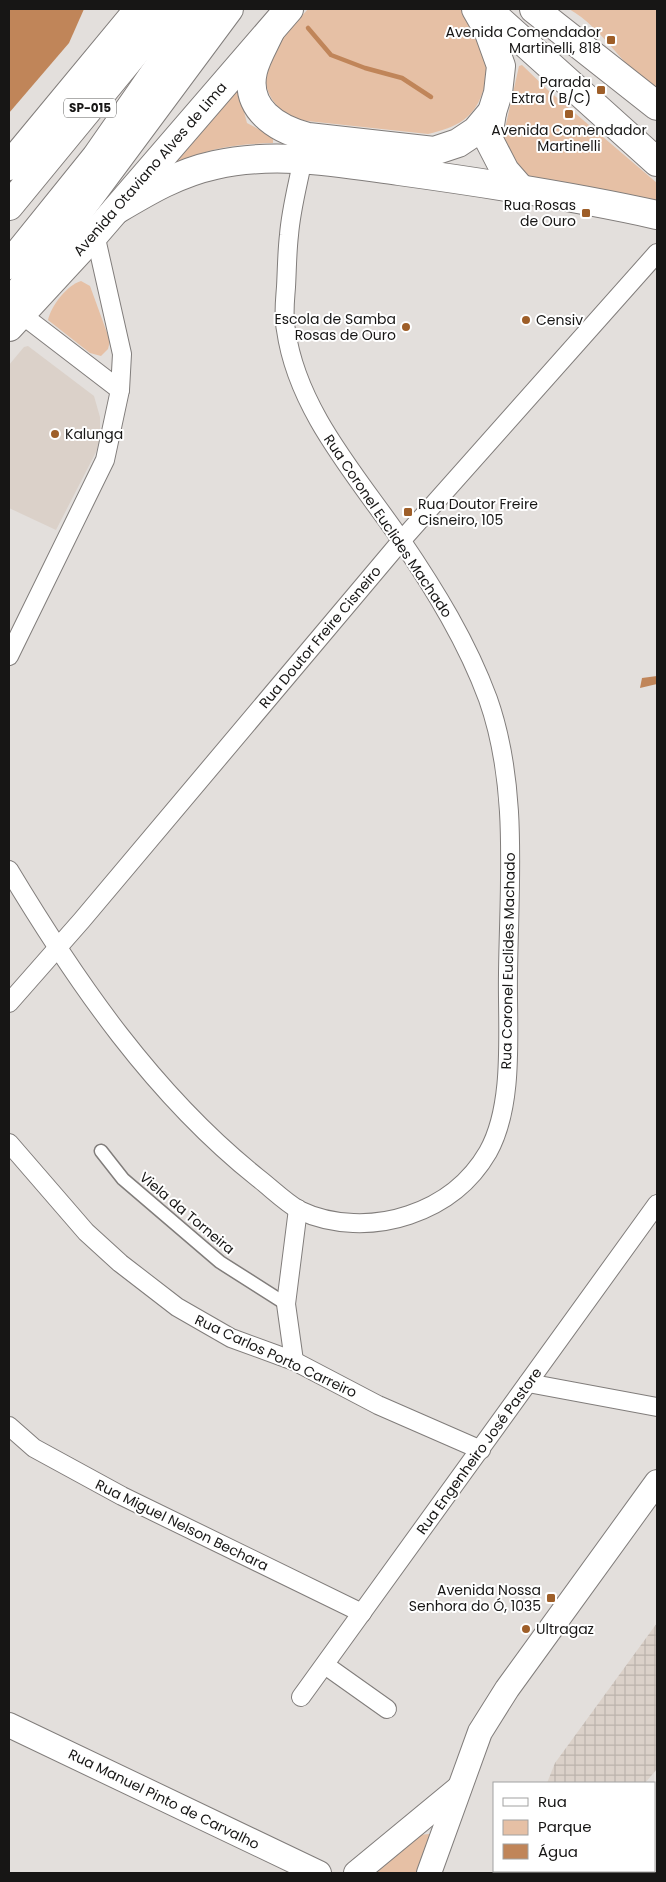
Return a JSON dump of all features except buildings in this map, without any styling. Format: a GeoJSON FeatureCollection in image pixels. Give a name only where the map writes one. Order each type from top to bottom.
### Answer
{"type":"FeatureCollection","features":[{"type":"Feature","properties":{"kind":"main road","name":"SP-015"},"geometry":{"type":"LineString","coordinates":[[9,166],[139,9]]}},
{"type":"Feature","properties":{"kind":"main road","name":"SP-015"},"geometry":{"type":"LineString","coordinates":[[9,206],[169,9]]}},
{"type":"Feature","properties":{"kind":"main road"},"geometry":{"type":"LineString","coordinates":[[9,265],[96,157],[199,9]]}},
{"type":"Feature","properties":{"kind":"main road"},"geometry":{"type":"LineString","coordinates":[[13,316],[229,9]]}},
{"type":"Feature","properties":{"kind":"main road","name":"Avenida Otaviano Alves de Lima"},"geometry":{"type":"LineString","coordinates":[[13,316],[95,234],[289,9]]}},
{"type":"Feature","properties":{"kind":"main road"},"geometry":{"type":"LineString","coordinates":[[476,9],[488,30],[501,66],[498,93],[492,112],[488,138],[505,171],[519,187]]}},
{"type":"Feature","properties":{"kind":"main road"},"geometry":{"type":"LineString","coordinates":[[488,9],[657,162]]}},
{"type":"Feature","properties":{"kind":"main road"},"geometry":{"type":"LineString","coordinates":[[534,9],[657,106]]}},
{"type":"Feature","properties":{"kind":"main road"},"geometry":{"type":"LineString","coordinates":[[270,32],[253,70],[252,91],[258,108],[266,118],[290,132],[308,137],[434,151],[458,143],[476,131],[492,112]]}},
{"type":"Feature","properties":{"kind":"main road"},"geometry":{"type":"LineString","coordinates":[[116,210],[167,180],[193,170],[246,160],[303,158],[519,187],[657,215]]}},
{"type":"Feature","properties":{"kind":"main road"},"geometry":{"type":"LineString","coordinates":[[9,223],[25,202],[36,174]]}},
{"type":"Feature","properties":{"kind":"main road"},"geometry":{"type":"LineString","coordinates":[[429,1873],[480,1732],[507,1689],[657,1482]]}},
{"type":"Feature","properties":{"kind":"main road","name":"Rua Manuel Pinto de Carvalho"},"geometry":{"type":"LineString","coordinates":[[9,1725],[319,1873]]}},
{"type":"Feature","properties":{"kind":"main road"},"geometry":{"type":"LineString","coordinates":[[356,1873],[460,1787]]}},
{"type":"Feature","properties":{"kind":"street","name":"Rua Coronel Euclides Machado"},"geometry":{"type":"LineString","coordinates":[[9,870],[109,1022],[166,1091],[228,1154],[298,1209],[327,1219],[360,1224],[394,1220],[424,1210],[454,1193],[480,1167],[496,1139],[506,1088],[509,793],[489,703],[472,660],[444,606],[401,540],[330,440],[313,409],[298,375],[286,331],[284,307],[289,233],[303,158]]}},
{"type":"Feature","properties":{"kind":"street"},"geometry":{"type":"LineString","coordinates":[[9,656],[105,460],[120,390],[122,354],[95,234]]}},
{"type":"Feature","properties":{"kind":"street","name":"Rua Doutor Freire Cisneiro"},"geometry":{"type":"LineString","coordinates":[[9,1003],[59,948],[401,540],[657,253]]}},
{"type":"Feature","properties":{"kind":"street"},"geometry":{"type":"LineString","coordinates":[[13,316],[120,390]]}},
{"type":"Feature","properties":{"kind":"street","name":"Rua Carlos Porto Carreiro"},"geometry":{"type":"LineString","coordinates":[[9,1143],[86,1232],[144,1283],[204,1324],[259,1350],[294,1361],[387,1409],[481,1450]]}},
{"type":"Feature","properties":{"kind":"street","name":"Viela da Torneira"},"geometry":{"type":"LineString","coordinates":[[101,1151],[123,1178],[220,1262],[286,1304]]}},
{"type":"Feature","properties":{"kind":"street","name":"Rua Engenheiro José Pastore"},"geometry":{"type":"LineString","coordinates":[[301,1698],[657,1204]]}},
{"type":"Feature","properties":{"kind":"street"},"geometry":{"type":"LineString","coordinates":[[294,1361],[286,1304],[298,1209]]}},
{"type":"Feature","properties":{"kind":"street"},"geometry":{"type":"LineString","coordinates":[[528,1384],[657,1407]]}},
{"type":"Feature","properties":{"kind":"street","name":"Rua Miguel Nelson Bechara"},"geometry":{"type":"LineString","coordinates":[[9,1426],[34,1448],[122,1496],[362,1613]]}},
{"type":"Feature","properties":{"kind":"street"},"geometry":{"type":"LineString","coordinates":[[324,1665],[387,1709]]}},
{"type":"Feature","properties":{"kind":"shaded area","name":"Kalunga"},"geometry":{"type":"Polygon","coordinates":[[[28,346],[94,396],[100,417],[100,439],[96,452],[56,530],[9,508],[9,365],[24,347],[28,346]]]}},
{"type":"Feature","properties":{"kind":"shaded area"},"geometry":{"type":"Polygon","coordinates":[[[657,1623],[657,1769],[646,1782],[547,1782],[555,1763],[657,1623]]]}},
{"type":"Feature","properties":{"kind":"green space"},"geometry":{"type":"Polygon","coordinates":[[[308,9],[463,9],[479,38],[489,70],[488,79],[476,107],[464,120],[456,125],[428,134],[298,120],[287,115],[277,106],[267,89],[266,76],[268,64],[273,52],[289,30],[308,9]]]}},
{"type":"Feature","properties":{"kind":"green space"},"geometry":{"type":"Polygon","coordinates":[[[569,9],[657,9],[657,92],[634,72],[593,27],[569,9]]]}},
{"type":"Feature","properties":{"kind":"green space"},"geometry":{"type":"Polygon","coordinates":[[[522,65],[549,91],[657,183],[657,200],[523,176],[502,157],[504,133],[519,66],[522,65]]]}},
{"type":"Feature","properties":{"kind":"green space"},"geometry":{"type":"Polygon","coordinates":[[[238,89],[247,123],[273,137],[273,143],[248,144],[212,150],[177,163],[176,161],[238,89]]]}},
{"type":"Feature","properties":{"kind":"green space"},"geometry":{"type":"Polygon","coordinates":[[[81,281],[90,286],[110,341],[108,349],[101,356],[90,353],[48,320],[52,309],[65,291],[81,281]]]}},
{"type":"Feature","properties":{"kind":"green space"},"geometry":{"type":"Polygon","coordinates":[[[429,1834],[433,1839],[420,1873],[376,1873],[419,1835],[429,1834]]]}},
{"type":"Feature","properties":{"kind":"water"},"geometry":{"type":"Polygon","coordinates":[[[9,9],[84,9],[69,43],[9,113],[9,9]]]}},
{"type":"Feature","properties":{"kind":"water"},"geometry":{"type":"Polygon","coordinates":[[[657,676],[657,684],[640,688],[642,678],[657,676]]]}},
{"type":"Feature","properties":{"kind":"waterway"},"geometry":{"type":"LineString","coordinates":[[308,28],[331,55],[365,68],[402,78],[431,97]]}},
{"type":"Feature","properties":{"kind":"place","name":"Avenida Comendador Martinelli, 818"},"geometry":{"type":"Point","coordinates":[611,40]}},
{"type":"Feature","properties":{"kind":"place","name":"Parada Extra ( B/C)"},"geometry":{"type":"Point","coordinates":[601,90]}},
{"type":"Feature","properties":{"kind":"place","name":"Avenida Comendador Martinelli"},"geometry":{"type":"Point","coordinates":[569,114]}},
{"type":"Feature","properties":{"kind":"place","name":"Rua Rosas de Ouro"},"geometry":{"type":"Point","coordinates":[586,213]}},
{"type":"Feature","properties":{"kind":"place","name":"Censiv"},"geometry":{"type":"Point","coordinates":[526,320]}},
{"type":"Feature","properties":{"kind":"place","name":"Escola de Samba Rosas de Ouro"},"geometry":{"type":"Point","coordinates":[406,327]}},
{"type":"Feature","properties":{"kind":"place","name":"Kalunga"},"geometry":{"type":"Point","coordinates":[55,434]}},
{"type":"Feature","properties":{"kind":"place","name":"Rua Doutor Freire Cisneiro, 105"},"geometry":{"type":"Point","coordinates":[408,512]}},
{"type":"Feature","properties":{"kind":"place","name":"Avenida Nossa Senhora do Ó, 1035"},"geometry":{"type":"Point","coordinates":[551,1598]}},
{"type":"Feature","properties":{"kind":"place","name":"Ultragaz"},"geometry":{"type":"Point","coordinates":[526,1629]}}]}
